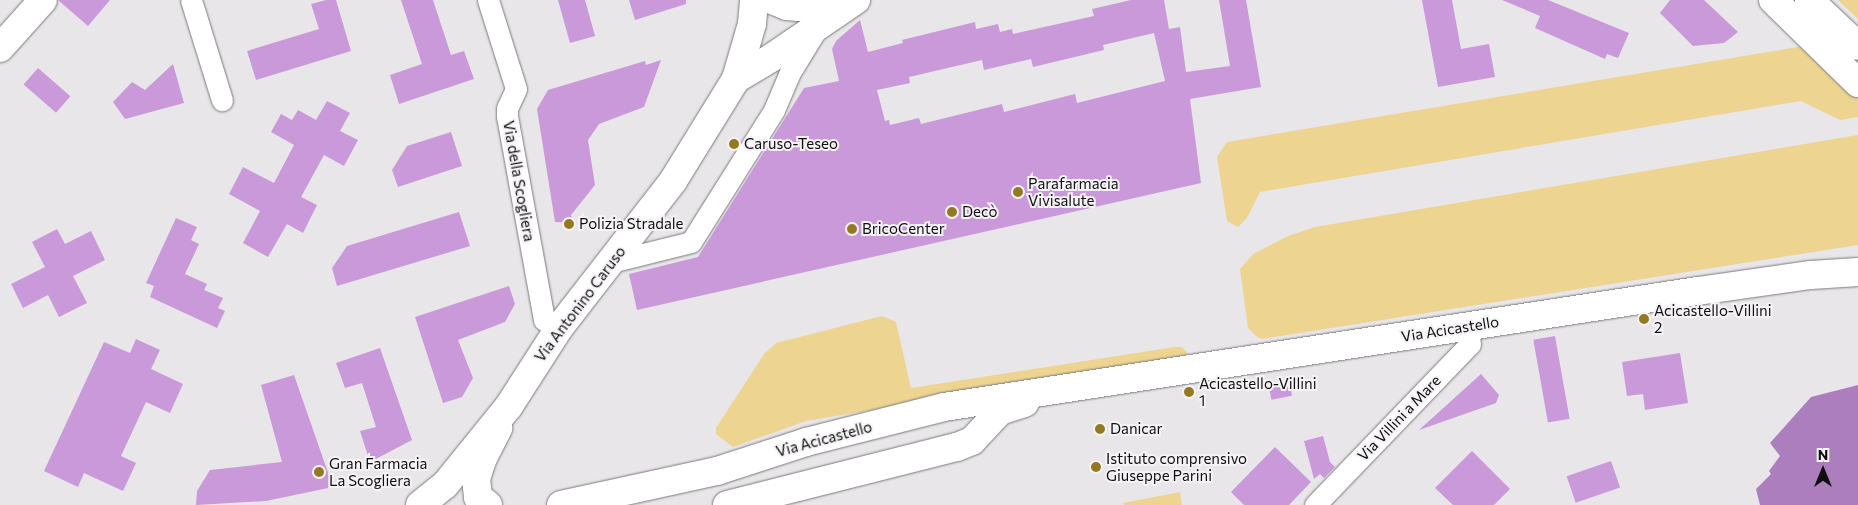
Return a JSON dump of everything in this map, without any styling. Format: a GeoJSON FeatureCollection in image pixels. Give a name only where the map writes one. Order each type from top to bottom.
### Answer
{"type":"FeatureCollection","features":[{"type":"Feature","properties":{"kind":"main road"},"geometry":{"type":"LineString","coordinates":[[0,48],[43,0]]}},
{"type":"Feature","properties":{"kind":"main road","name":"Via Antonino Caruso"},"geometry":{"type":"LineString","coordinates":[[509,406],[559,328],[673,181],[736,79],[745,54],[752,24],[754,0]]}},
{"type":"Feature","properties":{"kind":"main road"},"geometry":{"type":"LineString","coordinates":[[772,0],[787,6],[814,5],[822,12]]}},
{"type":"Feature","properties":{"kind":"main road"},"geometry":{"type":"LineString","coordinates":[[736,79],[771,58],[822,12],[856,0]]}},
{"type":"Feature","properties":{"kind":"main road"},"geometry":{"type":"LineString","coordinates":[[1773,0],[1858,83]]}},
{"type":"Feature","properties":{"kind":"main road"},"geometry":{"type":"LineString","coordinates":[[1809,0],[1858,46]]}},
{"type":"Feature","properties":{"kind":"main road"},"geometry":{"type":"LineString","coordinates":[[1811,275],[1858,260]]}},
{"type":"Feature","properties":{"kind":"main road"},"geometry":{"type":"LineString","coordinates":[[1811,275],[1858,272]]}},
{"type":"Feature","properties":{"kind":"main road","name":"Via Acicastello"},"geometry":{"type":"LineString","coordinates":[[561,505],[718,471],[806,442],[944,407],[1811,275]]}},
{"type":"Feature","properties":{"kind":"main road","name":"Via Acicastello"},"geometry":{"type":"LineString","coordinates":[[727,505],[939,452],[972,441],[1000,411],[1089,386]]}},
{"type":"Feature","properties":{"kind":"main road"},"geometry":{"type":"LineString","coordinates":[[420,505],[444,485],[509,406]]}},
{"type":"Feature","properties":{"kind":"main road"},"geometry":{"type":"LineString","coordinates":[[488,505],[478,497],[476,479],[482,460],[509,406]]}},
{"type":"Feature","properties":{"kind":"main road"},"geometry":{"type":"LineString","coordinates":[[860,429],[961,414],[975,423],[976,430],[972,441]]}},
{"type":"Feature","properties":{"kind":"street"},"geometry":{"type":"LineString","coordinates":[[191,0],[222,100]]}},
{"type":"Feature","properties":{"kind":"street","name":"Via della Scogliera"},"geometry":{"type":"LineString","coordinates":[[488,0],[516,89],[507,108],[507,116],[544,320],[559,328]]}},
{"type":"Feature","properties":{"kind":"street"},"geometry":{"type":"LineString","coordinates":[[611,262],[691,242],[774,110],[822,12]]}},
{"type":"Feature","properties":{"kind":"street","name":"Via Villini a Mare"},"geometry":{"type":"LineString","coordinates":[[1315,505],[1470,344],[1467,326]]}},
{"type":"Feature","properties":{"kind":"shaded area"},"geometry":{"type":"Polygon","coordinates":[[[1838,0],[1858,0],[1858,19],[1838,0]]]}},
{"type":"Feature","properties":{"kind":"shaded area"},"geometry":{"type":"Polygon","coordinates":[[[1804,46],[1858,93],[1858,117],[1840,120],[1801,101],[1260,192],[1247,218],[1238,227],[1227,221],[1217,157],[1227,142],[1804,46]]]}},
{"type":"Feature","properties":{"kind":"shaded area"},"geometry":{"type":"Polygon","coordinates":[[[1858,135],[1858,245],[1262,339],[1248,328],[1240,269],[1253,254],[1288,236],[1315,227],[1858,135]]]}},
{"type":"Feature","properties":{"kind":"shaded area"},"geometry":{"type":"Polygon","coordinates":[[[882,316],[896,322],[911,388],[1175,347],[1182,347],[1187,352],[1187,357],[806,421],[733,447],[716,434],[716,428],[764,354],[776,343],[882,316]]]}},
{"type":"Feature","properties":{"kind":"shaded area"},"geometry":{"type":"Polygon","coordinates":[[[1858,385],[1858,505],[1760,505],[1756,489],[1771,474],[1769,471],[1780,456],[1770,443],[1811,397],[1858,385]]]}},
{"type":"Feature","properties":{"kind":"shaded area"},"geometry":{"type":"Polygon","coordinates":[[[1180,492],[1182,505],[1124,505],[1123,503],[1180,492]]]}},
{"type":"Feature","properties":{"kind":"building"},"geometry":{"type":"Polygon","coordinates":[[[58,0],[110,0],[88,26],[58,0]]]}},
{"type":"Feature","properties":{"kind":"building"},"geometry":{"type":"Polygon","coordinates":[[[326,0],[336,0],[351,51],[256,80],[247,51],[319,29],[311,4],[326,0]]]}},
{"type":"Feature","properties":{"kind":"building"},"geometry":{"type":"Polygon","coordinates":[[[401,0],[433,0],[451,55],[464,51],[474,79],[399,104],[390,75],[422,64],[401,0]]]}},
{"type":"Feature","properties":{"kind":"building"},"geometry":{"type":"Polygon","coordinates":[[[558,0],[585,0],[595,36],[570,43],[558,0]]]}},
{"type":"Feature","properties":{"kind":"building"},"geometry":{"type":"Polygon","coordinates":[[[629,0],[686,0],[686,4],[635,20],[629,0]]]}},
{"type":"Feature","properties":{"kind":"building"},"geometry":{"type":"Polygon","coordinates":[[[1131,0],[1164,0],[1169,29],[1180,27],[1186,72],[1230,66],[1219,0],[1246,0],[1261,87],[1190,99],[1201,183],[637,310],[629,274],[698,257],[804,88],[839,81],[832,49],[836,41],[860,20],[868,52],[903,43],[902,40],[975,22],[976,29],[998,24],[1000,32],[1012,29],[1013,34],[1094,16],[1092,9],[1131,0]],[[1154,33],[1103,45],[1104,50],[1033,67],[1031,59],[984,70],[982,60],[909,77],[910,83],[877,90],[885,121],[889,120],[890,125],[919,118],[921,124],[1002,104],[1004,112],[1075,94],[1077,103],[1165,81],[1154,33]]]}},
{"type":"Feature","properties":{"kind":"building"},"geometry":{"type":"Polygon","coordinates":[[[1422,0],[1452,0],[1461,49],[1489,44],[1495,77],[1438,87],[1422,0]]]}},
{"type":"Feature","properties":{"kind":"building"},"geometry":{"type":"Polygon","coordinates":[[[1502,0],[1548,0],[1629,33],[1618,58],[1607,54],[1605,59],[1535,28],[1540,16],[1502,0]]]}},
{"type":"Feature","properties":{"kind":"building"},"geometry":{"type":"Polygon","coordinates":[[[1670,0],[1704,0],[1738,32],[1724,43],[1693,46],[1660,13],[1670,0]]]}},
{"type":"Feature","properties":{"kind":"building"},"geometry":{"type":"Polygon","coordinates":[[[661,60],[644,107],[599,124],[588,140],[595,185],[571,215],[573,223],[555,222],[537,109],[548,90],[645,61],[646,65],[661,60]]]}},
{"type":"Feature","properties":{"kind":"building"},"geometry":{"type":"Polygon","coordinates":[[[173,64],[184,103],[125,119],[113,102],[132,82],[145,90],[173,64]]]}},
{"type":"Feature","properties":{"kind":"building"},"geometry":{"type":"Polygon","coordinates":[[[38,68],[70,96],[56,113],[24,85],[38,68]]]}},
{"type":"Feature","properties":{"kind":"building"},"geometry":{"type":"Polygon","coordinates":[[[327,101],[350,113],[340,131],[358,140],[344,166],[324,155],[301,197],[317,205],[303,233],[287,224],[268,257],[243,243],[260,211],[229,194],[243,167],[274,183],[294,145],[271,132],[281,114],[292,120],[298,110],[316,120],[327,101]]]}},
{"type":"Feature","properties":{"kind":"building"},"geometry":{"type":"Polygon","coordinates":[[[451,132],[462,166],[398,187],[392,170],[407,146],[451,132]]]}},
{"type":"Feature","properties":{"kind":"building"},"geometry":{"type":"Polygon","coordinates":[[[459,212],[470,246],[337,286],[332,268],[347,246],[459,212]]]}},
{"type":"Feature","properties":{"kind":"building"},"geometry":{"type":"Polygon","coordinates":[[[176,218],[197,227],[191,240],[199,244],[185,274],[207,284],[204,290],[223,298],[218,308],[225,311],[217,328],[150,297],[154,286],[146,283],[176,218]]]}},
{"type":"Feature","properties":{"kind":"building"},"geometry":{"type":"Polygon","coordinates":[[[57,229],[65,244],[91,231],[105,260],[73,276],[87,303],[59,317],[48,295],[23,308],[11,284],[45,267],[32,242],[57,229]]]}},
{"type":"Feature","properties":{"kind":"building"},"geometry":{"type":"Polygon","coordinates":[[[509,286],[515,304],[505,322],[458,340],[473,378],[462,397],[443,403],[415,317],[509,286]]]}},
{"type":"Feature","properties":{"kind":"building"},"geometry":{"type":"Polygon","coordinates":[[[1555,336],[1570,419],[1548,423],[1533,340],[1555,336]]]}},
{"type":"Feature","properties":{"kind":"building"},"geometry":{"type":"Polygon","coordinates":[[[136,339],[160,350],[151,369],[183,384],[170,413],[146,402],[121,456],[136,463],[123,491],[84,473],[78,487],[44,471],[104,342],[130,353],[136,339]]]}},
{"type":"Feature","properties":{"kind":"building"},"geometry":{"type":"Polygon","coordinates":[[[380,348],[412,440],[370,462],[360,431],[376,427],[362,383],[345,388],[336,363],[380,348]]]}},
{"type":"Feature","properties":{"kind":"building"},"geometry":{"type":"Polygon","coordinates":[[[1680,353],[1688,403],[1645,410],[1643,394],[1627,396],[1622,362],[1680,353]]]}},
{"type":"Feature","properties":{"kind":"building"},"geometry":{"type":"Polygon","coordinates":[[[1481,374],[1499,395],[1496,403],[1419,430],[1481,374]]]}},
{"type":"Feature","properties":{"kind":"building"},"geometry":{"type":"Polygon","coordinates":[[[294,375],[333,487],[266,501],[196,505],[197,491],[210,470],[282,462],[261,385],[294,375]]]}},
{"type":"Feature","properties":{"kind":"building"},"geometry":{"type":"Polygon","coordinates":[[[1289,380],[1292,396],[1271,400],[1268,384],[1289,380]]]}},
{"type":"Feature","properties":{"kind":"building"},"geometry":{"type":"Polygon","coordinates":[[[1323,436],[1330,462],[1335,467],[1324,478],[1320,474],[1314,479],[1304,441],[1323,436]]]}},
{"type":"Feature","properties":{"kind":"building"},"geometry":{"type":"Polygon","coordinates":[[[1275,447],[1311,482],[1289,505],[1244,505],[1231,492],[1275,447]]]}},
{"type":"Feature","properties":{"kind":"building"},"geometry":{"type":"Polygon","coordinates":[[[1472,451],[1510,489],[1494,505],[1453,505],[1435,488],[1472,451]]]}},
{"type":"Feature","properties":{"kind":"building"},"geometry":{"type":"Polygon","coordinates":[[[1611,461],[1620,487],[1576,503],[1567,476],[1611,461]]]}},
{"type":"Feature","properties":{"kind":"place","name":"Caruso-Teseo"},"geometry":{"type":"Point","coordinates":[734,144]}},
{"type":"Feature","properties":{"kind":"place","name":"Parafarmacia Vivisalute"},"geometry":{"type":"Point","coordinates":[1018,192]}},
{"type":"Feature","properties":{"kind":"place","name":"Decò"},"geometry":{"type":"Point","coordinates":[952,212]}},
{"type":"Feature","properties":{"kind":"place","name":"Polizia Stradale"},"geometry":{"type":"Point","coordinates":[569,224]}},
{"type":"Feature","properties":{"kind":"place","name":"BricoCenter"},"geometry":{"type":"Point","coordinates":[852,229]}},
{"type":"Feature","properties":{"kind":"place","name":"Acicastello-Villini 2"},"geometry":{"type":"Point","coordinates":[1644,319]}},
{"type":"Feature","properties":{"kind":"place","name":"Acicastello-Villini 1"},"geometry":{"type":"Point","coordinates":[1189,392]}},
{"type":"Feature","properties":{"kind":"place","name":"Danicar"},"geometry":{"type":"Point","coordinates":[1100,429]}},
{"type":"Feature","properties":{"kind":"place","name":"Istituto comprensivo Giuseppe Parini"},"geometry":{"type":"Point","coordinates":[1096,467]}},
{"type":"Feature","properties":{"kind":"place","name":"Gran Farmacia La Scogliera"},"geometry":{"type":"Point","coordinates":[319,472]}}]}
